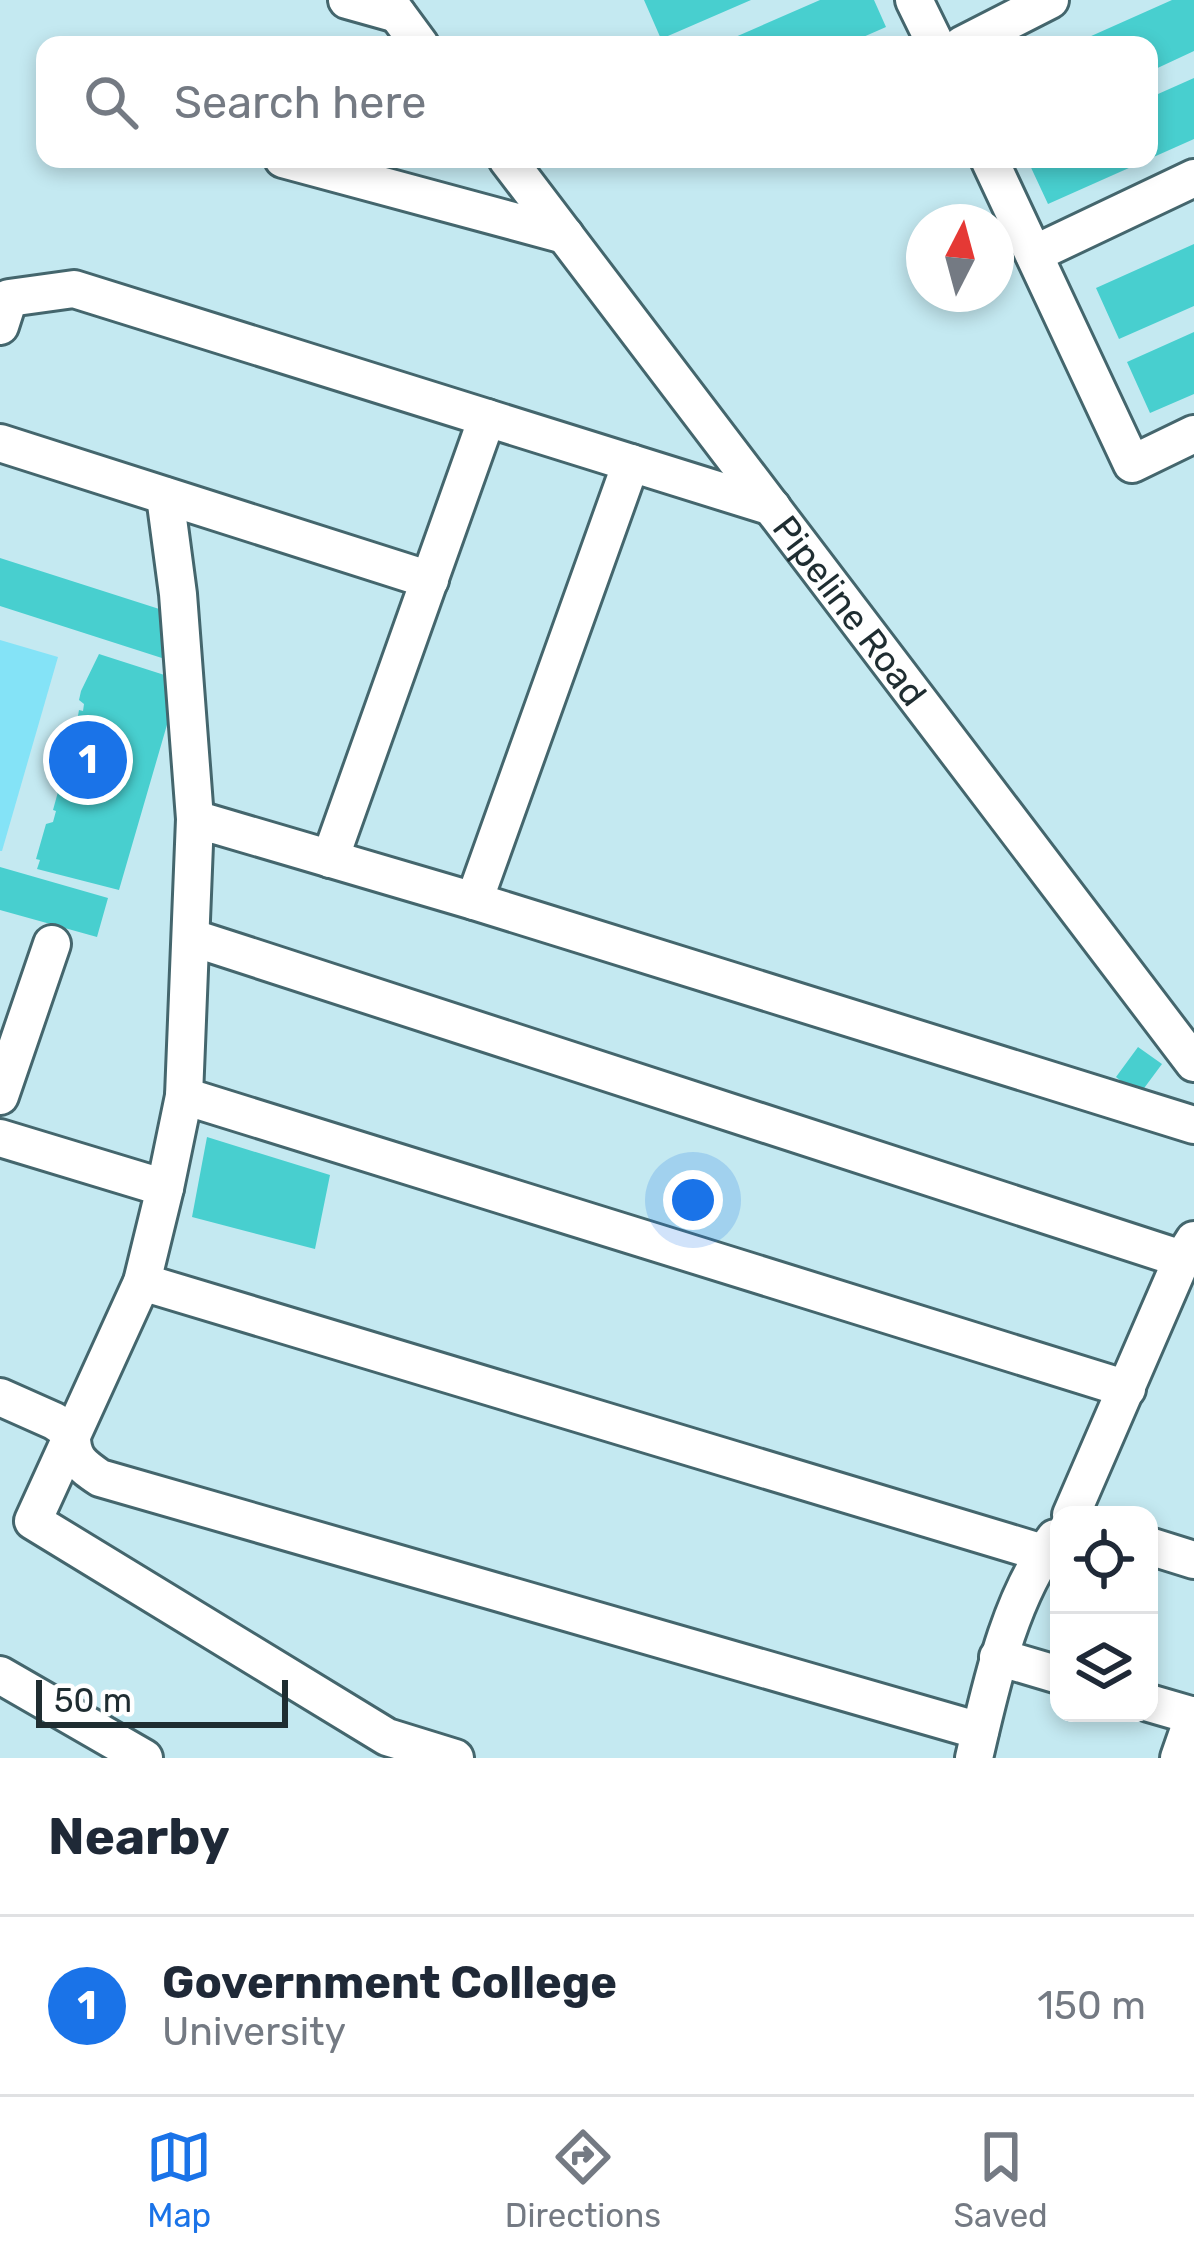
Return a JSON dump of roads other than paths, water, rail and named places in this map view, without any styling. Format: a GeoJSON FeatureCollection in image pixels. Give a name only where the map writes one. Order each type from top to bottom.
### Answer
{"type":"FeatureCollection","features":[{"type":"Feature","properties":{"kind":"street"},"geometry":{"type":"LineString","coordinates":[[346,0],[392,7],[413,36]]}},
{"type":"Feature","properties":{"kind":"street"},"geometry":{"type":"LineString","coordinates":[[914,0],[931,36]]}},
{"type":"Feature","properties":{"kind":"street"},"geometry":{"type":"LineString","coordinates":[[980,36],[1050,0]]}},
{"type":"Feature","properties":{"kind":"street"},"geometry":{"type":"LineString","coordinates":[[316,168],[565,235]]}},
{"type":"Feature","properties":{"kind":"street","name":"Pipeline Road"},"geometry":{"type":"LineString","coordinates":[[514,168],[1194,1063]]}},
{"type":"Feature","properties":{"kind":"street"},"geometry":{"type":"LineString","coordinates":[[993,168],[1132,464],[1194,434]]}},
{"type":"Feature","properties":{"kind":"street"},"geometry":{"type":"LineString","coordinates":[[1034,254],[1194,178]]}},
{"type":"Feature","properties":{"kind":"street"},"geometry":{"type":"LineString","coordinates":[[0,326],[9,298],[74,289],[772,507]]}},
{"type":"Feature","properties":{"kind":"street"},"geometry":{"type":"LineString","coordinates":[[330,859],[487,418]]}},
{"type":"Feature","properties":{"kind":"street"},"geometry":{"type":"LineString","coordinates":[[0,442],[430,580]]}},
{"type":"Feature","properties":{"kind":"street"},"geometry":{"type":"LineString","coordinates":[[474,901],[631,463]]}},
{"type":"Feature","properties":{"kind":"street"},"geometry":{"type":"LineString","coordinates":[[165,496],[178,594],[195,820],[184,1096],[142,1282],[33,1521],[384,1748],[455,1758]]}},
{"type":"Feature","properties":{"kind":"street"},"geometry":{"type":"LineString","coordinates":[[195,820],[474,901],[1194,1125]]}},
{"type":"Feature","properties":{"kind":"street"},"geometry":{"type":"LineString","coordinates":[[193,938],[1188,1250],[1074,1506]]}},
{"type":"Feature","properties":{"kind":"street"},"geometry":{"type":"LineString","coordinates":[[0,1096],[52,944]]}},
{"type":"Feature","properties":{"kind":"street"},"geometry":{"type":"LineString","coordinates":[[184,1096],[1127,1389]]}},
{"type":"Feature","properties":{"kind":"street"},"geometry":{"type":"LineString","coordinates":[[0,1138],[165,1188]]}},
{"type":"Feature","properties":{"kind":"street"},"geometry":{"type":"LineString","coordinates":[[142,1282],[1050,1543]]}},
{"type":"Feature","properties":{"kind":"street"},"geometry":{"type":"LineString","coordinates":[[0,1397],[72,1433]]}},
{"type":"Feature","properties":{"kind":"street"},"geometry":{"type":"LineString","coordinates":[[72,1433],[71,1450],[79,1463],[100,1478],[977,1745],[998,1657],[1050,1545]]}},
{"type":"Feature","properties":{"kind":"street"},"geometry":{"type":"LineString","coordinates":[[1158,1549],[1194,1560]]}},
{"type":"Feature","properties":{"kind":"street"},"geometry":{"type":"LineString","coordinates":[[998,1657],[1050,1672]]}},
{"type":"Feature","properties":{"kind":"street"},"geometry":{"type":"LineString","coordinates":[[0,1675],[144,1758]]}},
{"type":"Feature","properties":{"kind":"street"},"geometry":{"type":"LineString","coordinates":[[1158,1705],[1194,1716],[1179,1758]]}},
{"type":"Feature","properties":{"kind":"place","name":"Government College"},"geometry":{"type":"Point","coordinates":[88,760]}}]}
